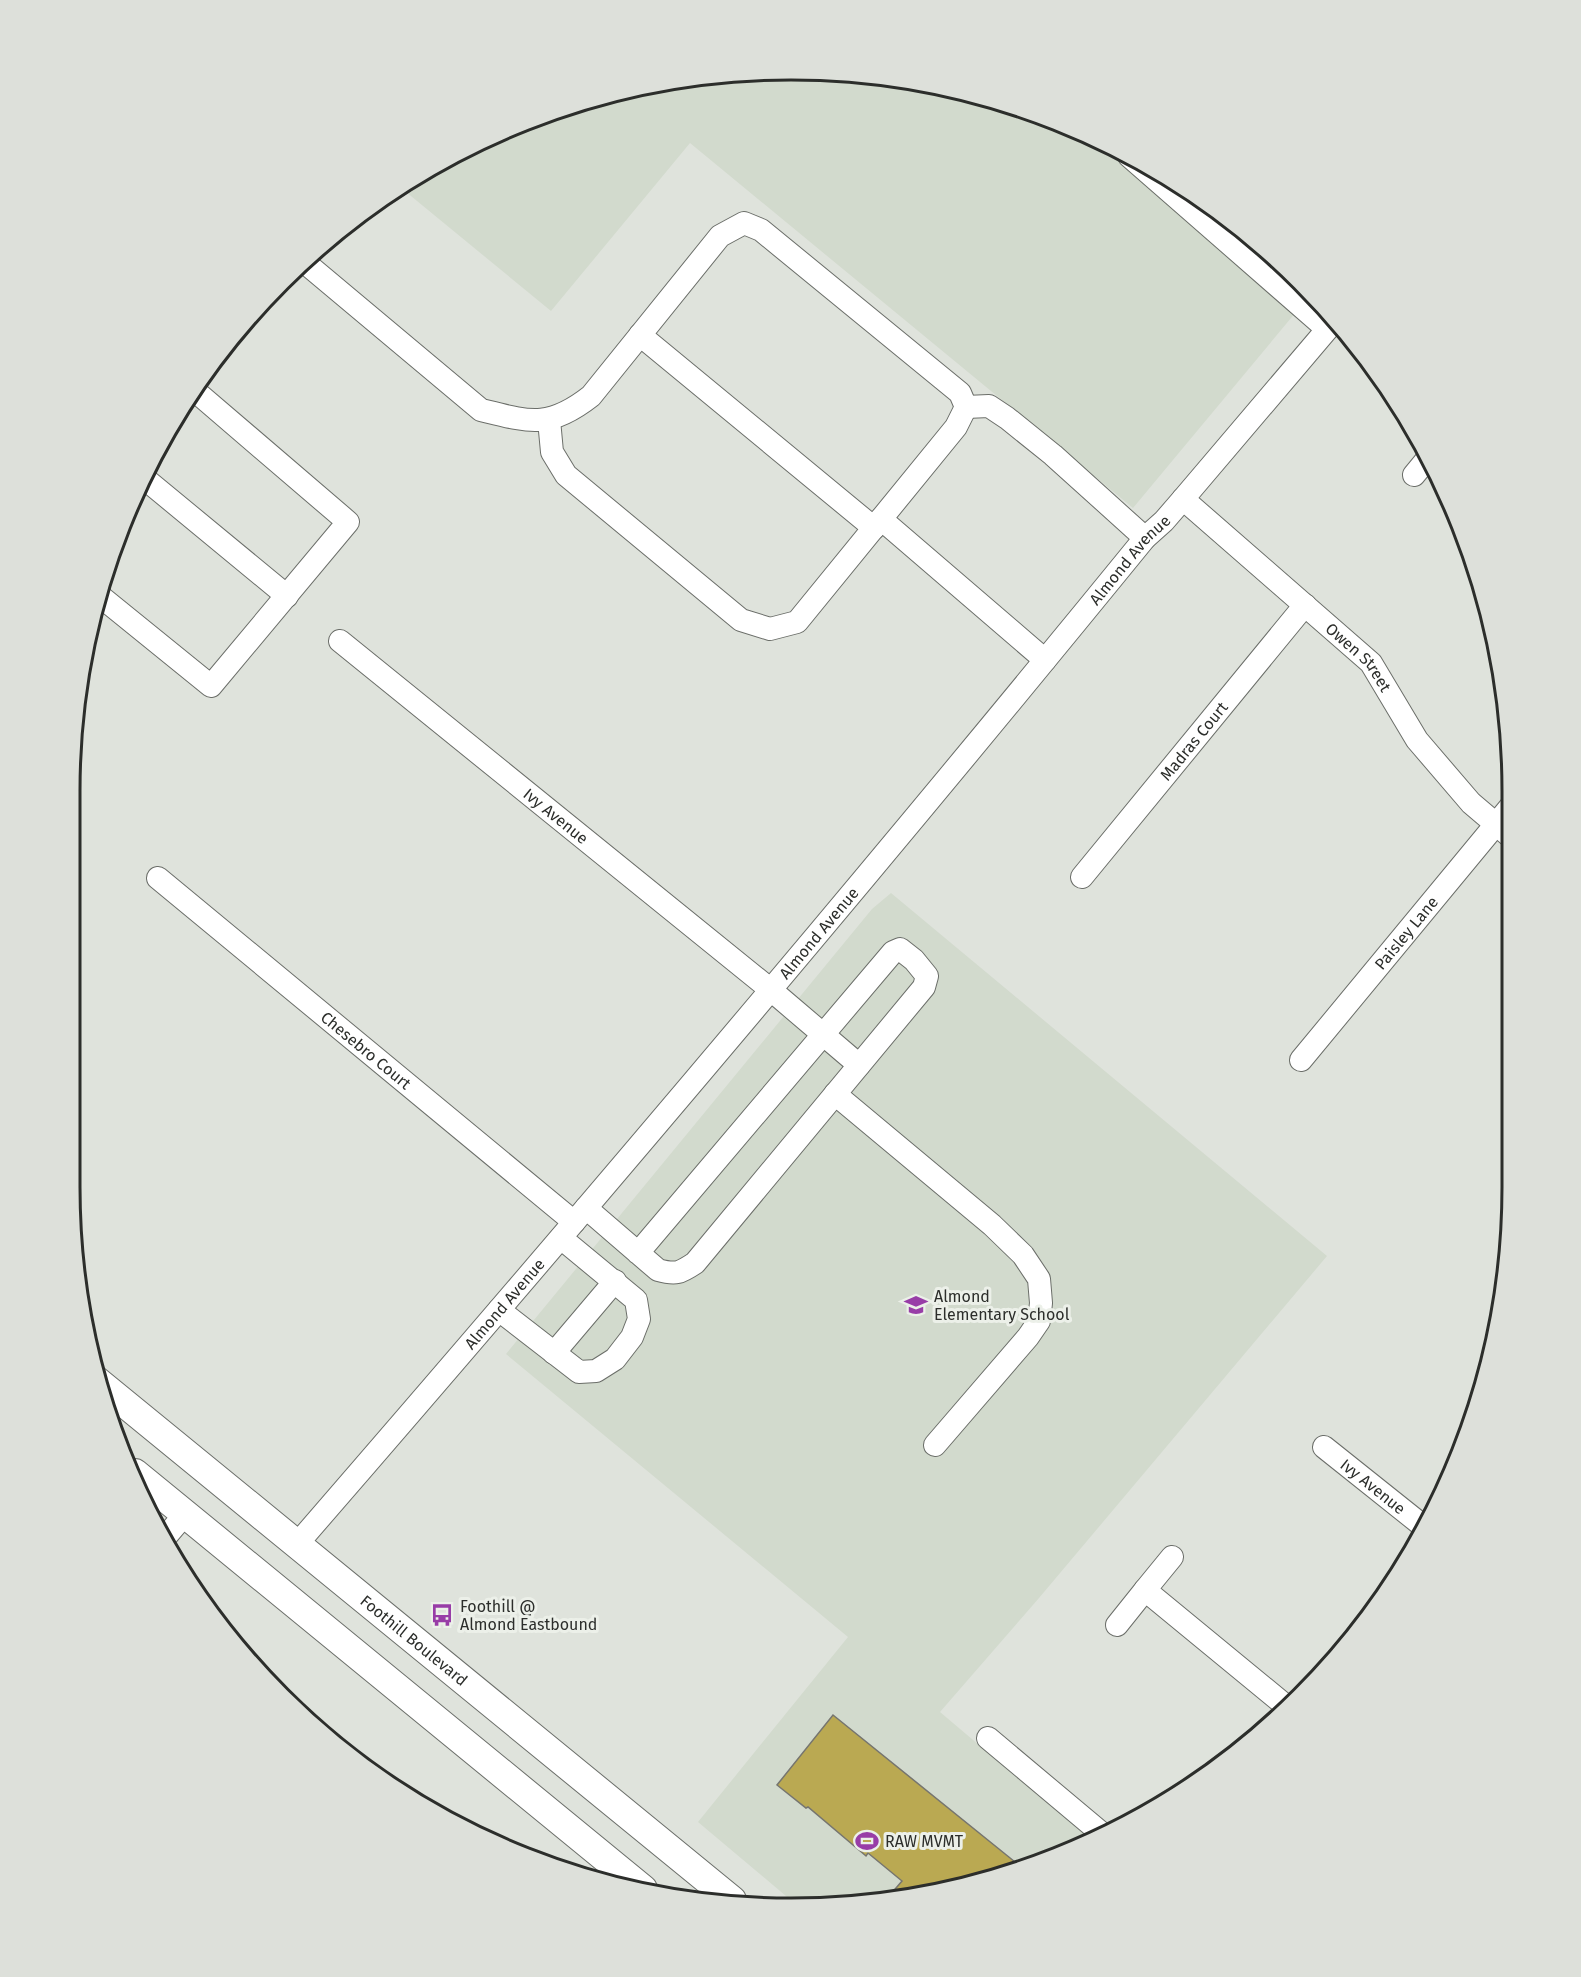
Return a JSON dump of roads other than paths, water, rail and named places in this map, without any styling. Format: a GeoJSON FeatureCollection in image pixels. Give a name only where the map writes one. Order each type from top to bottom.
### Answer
{"type":"FeatureCollection","features":[{"type":"Feature","properties":{"kind":"main road","name":"Foothill Boulevard"},"geometry":{"type":"LineString","coordinates":[[110,1392],[298,1543],[725,1894]]}},
{"type":"Feature","properties":{"kind":"main road"},"geometry":{"type":"LineString","coordinates":[[143,1480],[632,1879]]}},
{"type":"Feature","properties":{"kind":"street"},"geometry":{"type":"LineString","coordinates":[[1167,188],[1312,308]]}},
{"type":"Feature","properties":{"kind":"street"},"geometry":{"type":"LineString","coordinates":[[311,267],[482,410],[516,418],[549,420],[571,412],[591,396],[720,236],[744,223],[761,230],[960,393],[966,407],[956,427],[797,622],[770,629],[741,620],[566,475],[552,452],[549,420]]}},
{"type":"Feature","properties":{"kind":"street","name":"Almond Avenue"},"geometry":{"type":"LineString","coordinates":[[298,1543],[574,1223],[771,990],[1145,538],[1164,521],[1329,327]]}},
{"type":"Feature","properties":{"kind":"street"},"geometry":{"type":"LineString","coordinates":[[640,335],[1045,660]]}},
{"type":"Feature","properties":{"kind":"street"},"geometry":{"type":"LineString","coordinates":[[106,601],[211,686],[348,522],[199,395]]}},
{"type":"Feature","properties":{"kind":"street"},"geometry":{"type":"LineString","coordinates":[[966,407],[989,406],[1007,418],[1053,455],[1145,538]]}},
{"type":"Feature","properties":{"kind":"street"},"geometry":{"type":"LineString","coordinates":[[150,483],[287,596]]}},
{"type":"Feature","properties":{"kind":"street","name":"Owen Street"},"geometry":{"type":"LineString","coordinates":[[1183,499],[1371,663],[1417,741],[1471,803],[1502,829]]}},
{"type":"Feature","properties":{"kind":"street","name":"Madras Court"},"geometry":{"type":"LineString","coordinates":[[1082,878],[1305,605]]}},
{"type":"Feature","properties":{"kind":"street","name":"Ivy Avenue"},"geometry":{"type":"LineString","coordinates":[[340,641],[771,990],[859,1065]]}},
{"type":"Feature","properties":{"kind":"street","name":"Paisley Lane"},"geometry":{"type":"LineString","coordinates":[[1301,1060],[1502,831]]}},
{"type":"Feature","properties":{"kind":"street","name":"Chesebro Court"},"geometry":{"type":"LineString","coordinates":[[158,878],[574,1223]]}},
{"type":"Feature","properties":{"kind":"street"},"geometry":{"type":"LineString","coordinates":[[574,1223],[639,1253],[658,1270],[672,1274],[684,1271],[695,1263],[924,987],[927,976],[914,960],[900,949],[892,952],[639,1253]]}},
{"type":"Feature","properties":{"kind":"street"},"geometry":{"type":"LineString","coordinates":[[835,1094],[992,1225],[1023,1255],[1039,1279],[1041,1304],[1039,1321],[935,1445]]}},
{"type":"Feature","properties":{"kind":"street"},"geometry":{"type":"LineString","coordinates":[[499,1310],[579,1372],[596,1371],[615,1359],[632,1337],[639,1318],[636,1300],[615,1281],[574,1223]]}},
{"type":"Feature","properties":{"kind":"street"},"geometry":{"type":"LineString","coordinates":[[554,1353],[615,1281]]}},
{"type":"Feature","properties":{"kind":"street","name":"Ivy Avenue"},"geometry":{"type":"LineString","coordinates":[[1324,1447],[1417,1521]]}},
{"type":"Feature","properties":{"kind":"street"},"geometry":{"type":"LineString","coordinates":[[170,1532],[185,1514]]}},
{"type":"Feature","properties":{"kind":"street"},"geometry":{"type":"LineString","coordinates":[[1117,1625],[1172,1557]]}},
{"type":"Feature","properties":{"kind":"street"},"geometry":{"type":"LineString","coordinates":[[1145,1590],[1280,1701]]}},
{"type":"Feature","properties":{"kind":"street"},"geometry":{"type":"LineString","coordinates":[[988,1738],[1095,1829]]}},
{"type":"Feature","properties":{"kind":"place","name":"Almond Elementary School"},"geometry":{"type":"Point","coordinates":[916,1305]}},
{"type":"Feature","properties":{"kind":"place","name":"Foothill @ Almond Eastbound"},"geometry":{"type":"Point","coordinates":[442,1615]}},
{"type":"Feature","properties":{"kind":"place","name":"RAW MVMT"},"geometry":{"type":"Point","coordinates":[867,1841]}}]}
